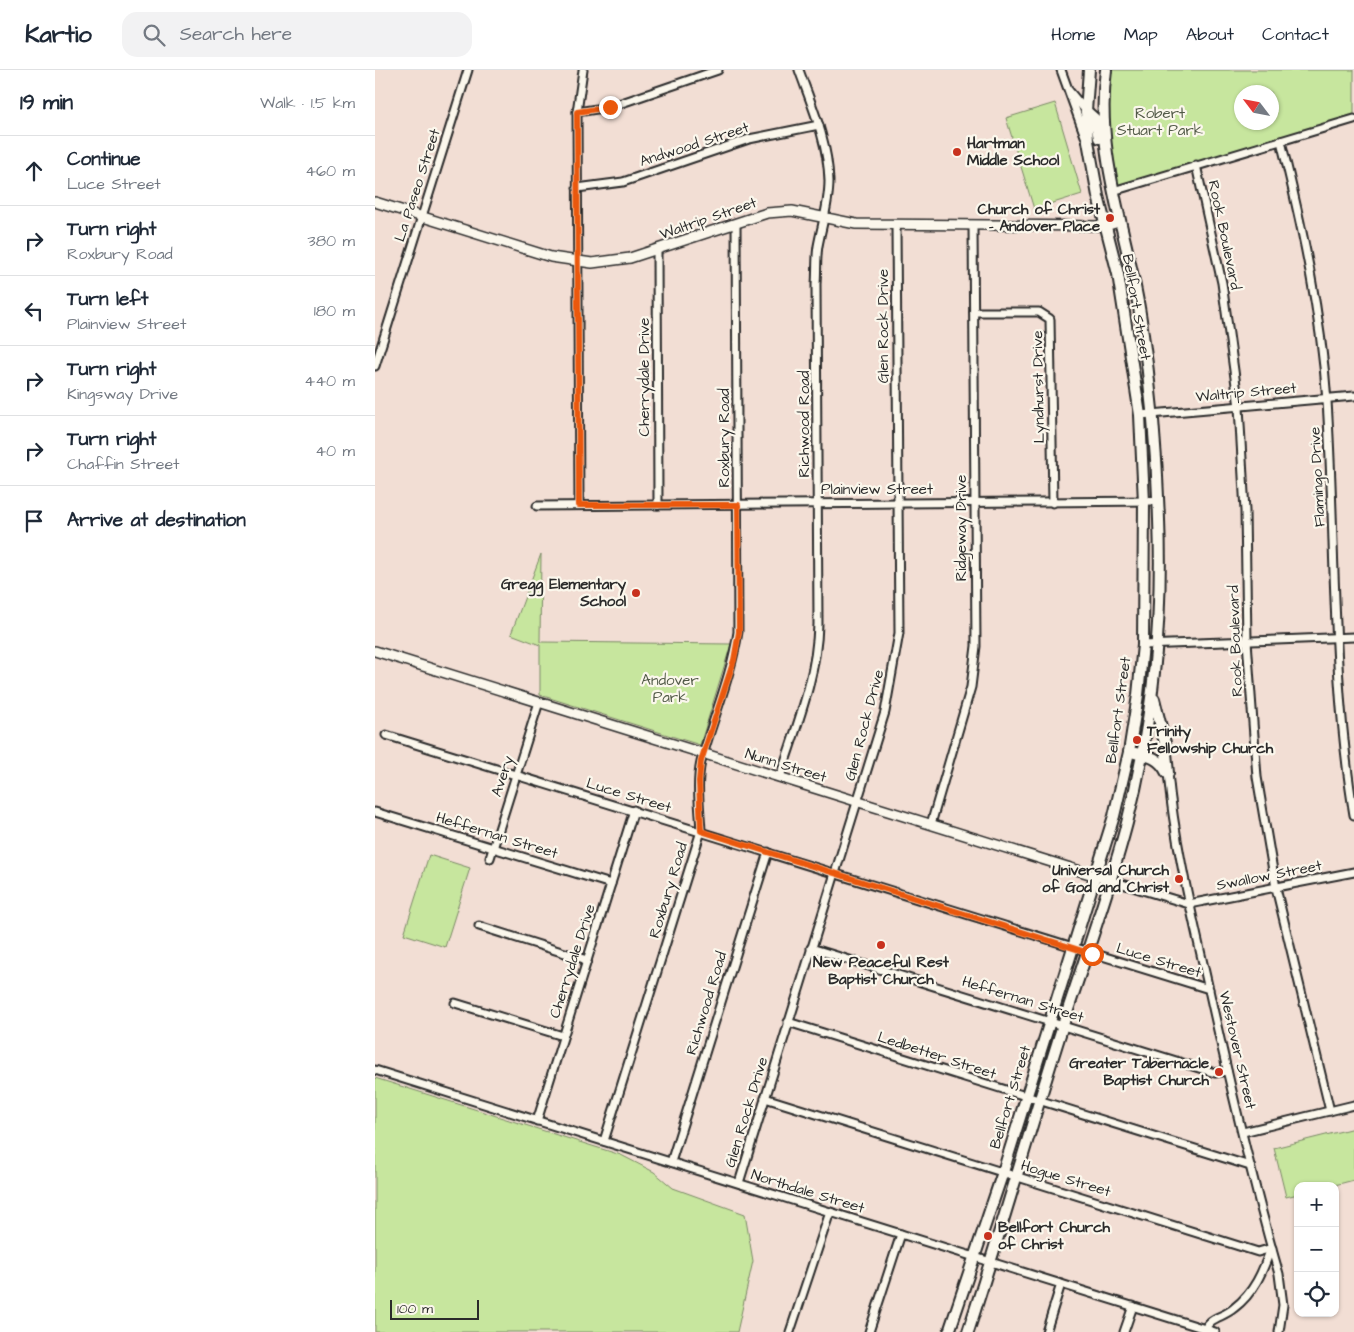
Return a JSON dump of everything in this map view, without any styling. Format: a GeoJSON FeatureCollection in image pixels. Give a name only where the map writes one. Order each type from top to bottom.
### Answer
{"type":"FeatureCollection","features":[{"type":"Feature","properties":{"kind":"main road","name":"Bellfort Street"},"geometry":{"type":"LineString","coordinates":[[949,1332],[1003,1172],[1114,816],[1129,752],[1143,645],[1144,502],[1139,415],[1127,320],[1088,141],[1086,111],[1089,70]]}},
{"type":"Feature","properties":{"kind":"main road","name":"Bellfort Street"},"geometry":{"type":"LineString","coordinates":[[968,1332],[1015,1176],[1127,823],[1141,754],[1157,646],[1159,526],[1152,414],[1141,318],[1119,222],[1106,152],[1103,112],[1106,70]]}},
{"type":"Feature","properties":{"kind":"main road"},"geometry":{"type":"LineString","coordinates":[[1086,111],[1095,119],[1101,143],[1106,152]]}},
{"type":"Feature","properties":{"kind":"main road"},"geometry":{"type":"LineString","coordinates":[[1127,320],[1141,318]]}},
{"type":"Feature","properties":{"kind":"main road"},"geometry":{"type":"LineString","coordinates":[[1152,688],[1166,752],[1168,773]]}},
{"type":"Feature","properties":{"kind":"main road"},"geometry":{"type":"LineString","coordinates":[[1129,752],[1155,758],[1168,773]]}},
{"type":"Feature","properties":{"kind":"main road"},"geometry":{"type":"LineString","coordinates":[[1155,758],[1163,756],[1166,752]]}},
{"type":"Feature","properties":{"kind":"street","name":"La Paseo Street"},"geometry":{"type":"LineString","coordinates":[[375,366],[468,70]]}},
{"type":"Feature","properties":{"kind":"street"},"geometry":{"type":"LineString","coordinates":[[579,505],[577,112],[583,70]]}},
{"type":"Feature","properties":{"kind":"street"},"geometry":{"type":"LineString","coordinates":[[577,112],[610,107],[718,70]]}},
{"type":"Feature","properties":{"kind":"street","name":"Richwood Road"},"geometry":{"type":"LineString","coordinates":[[780,777],[811,681],[817,649],[817,247],[825,217],[828,167],[819,125],[799,70]]}},
{"type":"Feature","properties":{"kind":"street"},"geometry":{"type":"LineString","coordinates":[[1061,70],[1065,85],[1088,141]]}},
{"type":"Feature","properties":{"kind":"street"},"geometry":{"type":"LineString","coordinates":[[1065,85],[1086,111]]}},
{"type":"Feature","properties":{"kind":"street"},"geometry":{"type":"LineString","coordinates":[[1113,191],[1354,120]]}},
{"type":"Feature","properties":{"kind":"street","name":"Andwood Street"},"geometry":{"type":"LineString","coordinates":[[577,188],[623,182],[749,139],[819,125]]}},
{"type":"Feature","properties":{"kind":"street","name":"Flamingo Drive"},"geometry":{"type":"LineString","coordinates":[[1281,141],[1308,256],[1327,399],[1335,637],[1341,712],[1354,815]]}},
{"type":"Feature","properties":{"kind":"street","name":"Rook Boulevard"},"geometry":{"type":"LineString","coordinates":[[1196,165],[1222,283],[1239,407],[1245,511],[1247,641],[1257,777],[1277,888],[1329,1111]]}},
{"type":"Feature","properties":{"kind":"street","name":"Waltrip Street"},"geometry":{"type":"LineString","coordinates":[[375,202],[551,257],[577,262],[609,262],[657,250],[767,212],[792,211],[856,224],[896,226],[1105,226],[1119,222]]}},
{"type":"Feature","properties":{"kind":"street","name":"Roxbury Road"},"geometry":{"type":"LineString","coordinates":[[604,1142],[701,831],[699,781],[705,754],[734,660],[739,632],[736,224]]}},
{"type":"Feature","properties":{"kind":"street","name":"Glen Rock Drive"},"geometry":{"type":"LineString","coordinates":[[739,1183],[885,712],[894,669],[899,633],[896,226]]}},
{"type":"Feature","properties":{"kind":"street","name":"Ridgeway Drive"},"geometry":{"type":"LineString","coordinates":[[931,824],[971,687],[975,646],[973,226]]}},
{"type":"Feature","properties":{"kind":"street","name":"Cherrydale Drive"},"geometry":{"type":"LineString","coordinates":[[657,250],[658,505]]}},
{"type":"Feature","properties":{"kind":"street","name":"Lyndhurst Drive"},"geometry":{"type":"LineString","coordinates":[[974,312],[1039,312],[1050,319],[1053,504]]}},
{"type":"Feature","properties":{"kind":"street","name":"Waltrip Street"},"geometry":{"type":"LineString","coordinates":[[1139,415],[1354,396]]}},
{"type":"Feature","properties":{"kind":"street","name":"Plainview Street"},"geometry":{"type":"LineString","coordinates":[[537,506],[818,503],[1053,504],[1157,501]]}},
{"type":"Feature","properties":{"kind":"street"},"geometry":{"type":"LineString","coordinates":[[1143,645],[1157,646],[1354,636]]}},
{"type":"Feature","properties":{"kind":"street","name":"Nunn Street"},"geometry":{"type":"LineString","coordinates":[[375,651],[1189,904]]}},
{"type":"Feature","properties":{"kind":"street","name":"Avery"},"geometry":{"type":"LineString","coordinates":[[489,858],[539,702]]}},
{"type":"Feature","properties":{"kind":"street","name":"Luce Street"},"geometry":{"type":"LineString","coordinates":[[386,735],[1209,989]]}},
{"type":"Feature","properties":{"kind":"street","name":"Westover Street"},"geometry":{"type":"LineString","coordinates":[[1168,773],[1171,806],[1189,904],[1227,1072],[1279,1274],[1283,1305],[1279,1332]]}},
{"type":"Feature","properties":{"kind":"street","name":"Cherrydale Drive"},"geometry":{"type":"LineString","coordinates":[[537,1121],[634,810]]}},
{"type":"Feature","properties":{"kind":"street","name":"Heffernan Street"},"geometry":{"type":"LineString","coordinates":[[375,812],[611,884]]}},
{"type":"Feature","properties":{"kind":"street","name":"Richwood Road"},"geometry":{"type":"LineString","coordinates":[[671,1162],[768,852]]}},
{"type":"Feature","properties":{"kind":"street","name":"Swallow Street"},"geometry":{"type":"LineString","coordinates":[[1189,904],[1354,872]]}},
{"type":"Feature","properties":{"kind":"street"},"geometry":{"type":"LineString","coordinates":[[479,926],[587,960]]}},
{"type":"Feature","properties":{"kind":"street","name":"Heffernan Street"},"geometry":{"type":"LineString","coordinates":[[811,948],[1215,1073],[1227,1072]]}},
{"type":"Feature","properties":{"kind":"street"},"geometry":{"type":"LineString","coordinates":[[455,1003],[563,1036]]}},
{"type":"Feature","properties":{"kind":"street","name":"Ledbetter Street"},"geometry":{"type":"LineString","coordinates":[[788,1022],[1039,1102],[1250,1166]]}},
{"type":"Feature","properties":{"kind":"street","name":"Northdale Street"},"geometry":{"type":"LineString","coordinates":[[375,1070],[1215,1332]]}},
{"type":"Feature","properties":{"kind":"street","name":"Hogue Street"},"geometry":{"type":"LineString","coordinates":[[765,1098],[1259,1252],[1271,1248]]}},
{"type":"Feature","properties":{"kind":"street"},"geometry":{"type":"LineString","coordinates":[[1243,1132],[1354,1105]]}},
{"type":"Feature","properties":{"kind":"street"},"geometry":{"type":"LineString","coordinates":[[790,1332],[830,1212]]}},
{"type":"Feature","properties":{"kind":"street"},"geometry":{"type":"LineString","coordinates":[[869,1332],[901,1234]]}},
{"type":"Feature","properties":{"kind":"street"},"geometry":{"type":"LineString","coordinates":[[1204,1330],[1210,1319],[1233,1310],[1248,1296],[1261,1276],[1271,1248]]}},
{"type":"Feature","properties":{"kind":"street"},"geometry":{"type":"LineString","coordinates":[[1046,1332],[1061,1284]]}},
{"type":"Feature","properties":{"kind":"street"},"geometry":{"type":"LineString","coordinates":[[1125,1332],[1133,1306]]}},
{"type":"Feature","properties":{"kind":"green space","name":"Robert Stuart Park"},"geometry":{"type":"Polygon","coordinates":[[[1110,70],[1354,70],[1354,118],[1118,187],[1116,186],[1108,129],[1110,70]]]}},
{"type":"Feature","properties":{"kind":"green space"},"geometry":{"type":"Polygon","coordinates":[[[1055,103],[1082,194],[1034,209],[1006,118],[1055,103]]]}},
{"type":"Feature","properties":{"kind":"green space","name":"Andover Park"},"geometry":{"type":"Polygon","coordinates":[[[541,554],[540,642],[731,644],[700,745],[540,695],[540,645],[511,634],[541,554]]]}},
{"type":"Feature","properties":{"kind":"green space"},"geometry":{"type":"Polygon","coordinates":[[[429,855],[470,868],[445,947],[404,934],[429,855]]]}},
{"type":"Feature","properties":{"kind":"green space"},"geometry":{"type":"Polygon","coordinates":[[[375,1078],[621,1155],[654,1172],[673,1188],[745,1214],[753,1261],[737,1332],[375,1332],[375,1078]]]}},
{"type":"Feature","properties":{"kind":"green space"},"geometry":{"type":"Polygon","coordinates":[[[1354,1128],[1354,1180],[1339,1184],[1339,1182],[1294,1182],[1294,1195],[1286,1197],[1274,1148],[1354,1128]]]}},
{"type":"Feature","properties":{"kind":"place","name":"Hartman Middle School"},"geometry":{"type":"Point","coordinates":[957,152]}},
{"type":"Feature","properties":{"kind":"place","name":"Church of Christ - Andover Place"},"geometry":{"type":"Point","coordinates":[1110,218]}},
{"type":"Feature","properties":{"kind":"place","name":"Gregg Elementary School"},"geometry":{"type":"Point","coordinates":[636,593]}},
{"type":"Feature","properties":{"kind":"place","name":"Trinity Fellowship Church"},"geometry":{"type":"Point","coordinates":[1137,740]}},
{"type":"Feature","properties":{"kind":"place","name":"Universal Church of God and Christ"},"geometry":{"type":"Point","coordinates":[1179,879]}},
{"type":"Feature","properties":{"kind":"place","name":"New Peaceful Rest Baptist Church"},"geometry":{"type":"Point","coordinates":[881,945]}},
{"type":"Feature","properties":{"kind":"place","name":"Greater Tabernacle Baptist Church"},"geometry":{"type":"Point","coordinates":[1219,1072]}},
{"type":"Feature","properties":{"kind":"place","name":"Bellfort Church of Christ"},"geometry":{"type":"Point","coordinates":[988,1236]}},
{"type":"Feature","properties":{"kind":"route"},"geometry":{"type":"LineString","coordinates":[[610,107],[577,112],[579,505],[738,505],[739,632],[734,660],[705,754],[701,761],[699,781],[701,831],[1092,954]]}}]}
